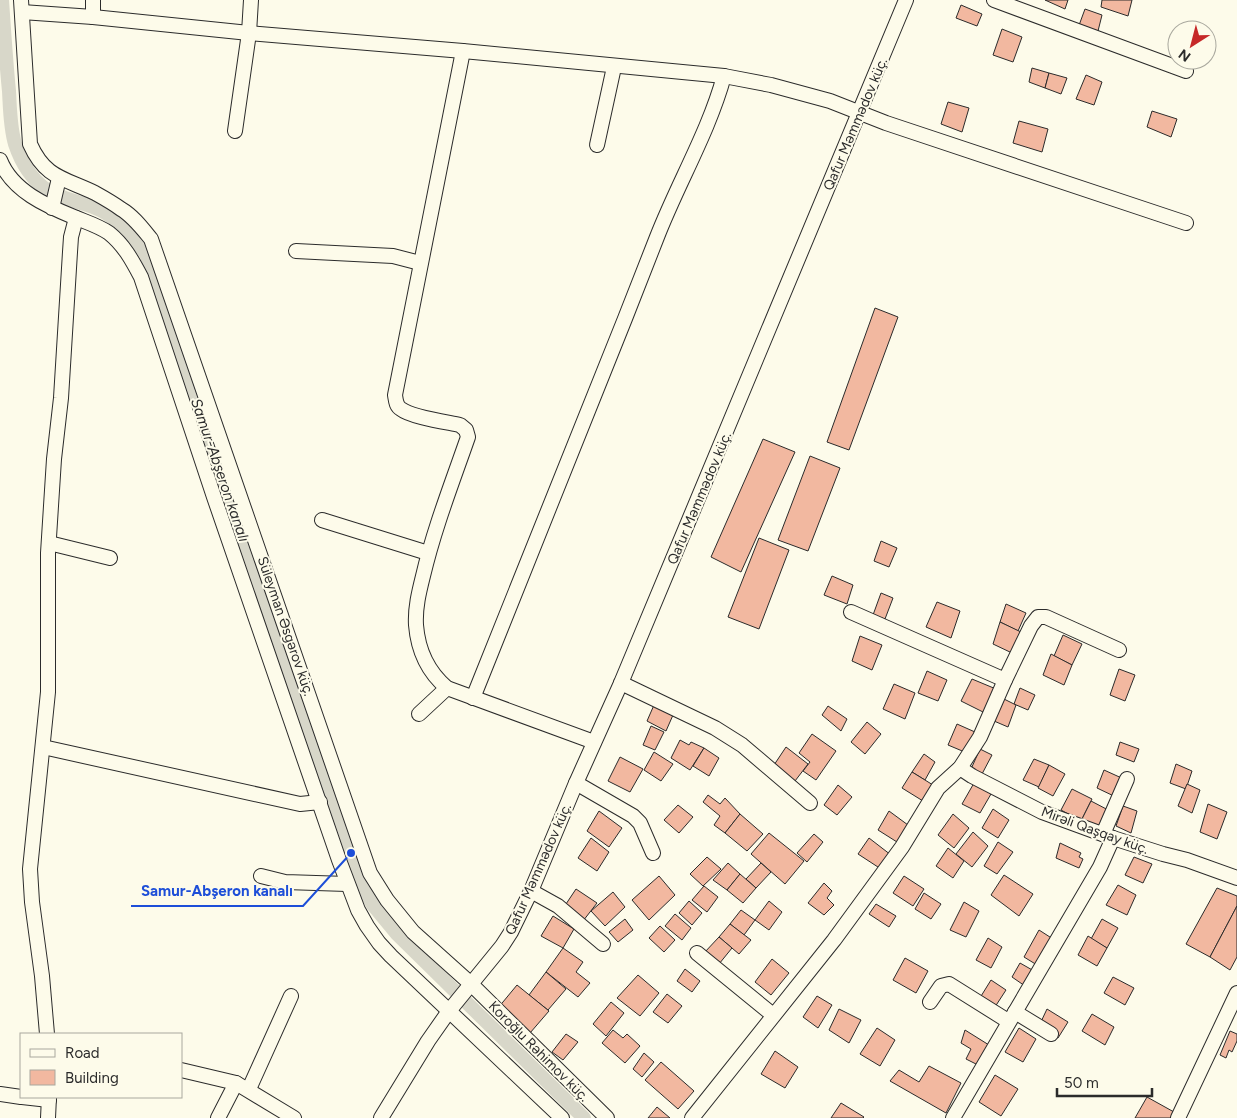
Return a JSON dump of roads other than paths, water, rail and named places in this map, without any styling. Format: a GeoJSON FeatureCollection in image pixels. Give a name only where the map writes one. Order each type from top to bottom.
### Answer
{"type":"FeatureCollection","features":[{"type":"Feature","properties":{"kind":"street"},"geometry":{"type":"LineString","coordinates":[[93,0],[93,17]]}},
{"type":"Feature","properties":{"kind":"street"},"geometry":{"type":"LineString","coordinates":[[235,131],[249,33],[251,0]]}},
{"type":"Feature","properties":{"kind":"street","name":"Qafur Məmmədov küç."},"geometry":{"type":"LineString","coordinates":[[449,1011],[502,946],[531,891],[576,783],[621,683],[906,0]]}},
{"type":"Feature","properties":{"kind":"street"},"geometry":{"type":"LineString","coordinates":[[994,0],[1186,71]]}},
{"type":"Feature","properties":{"kind":"street"},"geometry":{"type":"LineString","coordinates":[[22,6],[93,17],[249,33],[724,76],[806,94],[886,123],[1186,223]]}},
{"type":"Feature","properties":{"kind":"street","name":"Süleyman Əsgərov küç."},"geometry":{"type":"LineString","coordinates":[[22,6],[30,144],[39,161],[46,169],[59,178],[96,194],[124,210],[151,239],[370,873],[388,900],[414,932],[471,984]]}},
{"type":"Feature","properties":{"kind":"street"},"geometry":{"type":"LineString","coordinates":[[463,51],[395,395],[396,404],[402,410],[410,414],[460,425],[466,430],[468,437],[428,553],[418,599],[416,625],[420,646],[430,671],[447,688],[594,742]]}},
{"type":"Feature","properties":{"kind":"street"},"geometry":{"type":"LineString","coordinates":[[597,145],[614,67]]}},
{"type":"Feature","properties":{"kind":"street"},"geometry":{"type":"LineString","coordinates":[[473,698],[591,408],[672,200],[714,109],[724,76]]}},
{"type":"Feature","properties":{"kind":"street","name":"Süleyman Əsgərov küç."},"geometry":{"type":"LineString","coordinates":[[0,160],[16,184],[34,198],[52,208],[98,226],[118,240],[132,259],[141,276],[214,498],[347,884],[366,926],[379,943],[449,1011]]}},
{"type":"Feature","properties":{"kind":"street"},"geometry":{"type":"LineString","coordinates":[[52,208],[59,178]]}},
{"type":"Feature","properties":{"kind":"street"},"geometry":{"type":"LineString","coordinates":[[47,1033],[30,869],[48,692],[49,544],[54,459],[61,398],[71,237],[76,218]]}},
{"type":"Feature","properties":{"kind":"street"},"geometry":{"type":"LineString","coordinates":[[296,251],[393,256],[420,263]]}},
{"type":"Feature","properties":{"kind":"street"},"geometry":{"type":"LineString","coordinates":[[322,520],[428,553]]}},
{"type":"Feature","properties":{"kind":"street"},"geometry":{"type":"LineString","coordinates":[[49,544],[110,558]]}},
{"type":"Feature","properties":{"kind":"street"},"geometry":{"type":"LineString","coordinates":[[851,612],[1004,680]]}},
{"type":"Feature","properties":{"kind":"street"},"geometry":{"type":"LineString","coordinates":[[692,1118],[864,900],[902,847],[938,788],[960,768],[980,737],[1004,680],[1031,626],[1038,617],[1046,618],[1119,650]]}},
{"type":"Feature","properties":{"kind":"street"},"geometry":{"type":"LineString","coordinates":[[621,683],[715,728],[742,745],[810,803]]}},
{"type":"Feature","properties":{"kind":"street"},"geometry":{"type":"LineString","coordinates":[[419,714],[447,688]]}},
{"type":"Feature","properties":{"kind":"street"},"geometry":{"type":"LineString","coordinates":[[43,747],[300,804],[320,802]]}},
{"type":"Feature","properties":{"kind":"street","name":"Mirəli Qaşqay küç."},"geometry":{"type":"LineString","coordinates":[[960,768],[1042,812],[1108,836],[1187,860],[1237,878]]}},
{"type":"Feature","properties":{"kind":"street"},"geometry":{"type":"LineString","coordinates":[[953,1118],[1100,868],[1108,836],[1128,779]]}},
{"type":"Feature","properties":{"kind":"street"},"geometry":{"type":"LineString","coordinates":[[576,783],[633,816],[640,823],[652,853]]}},
{"type":"Feature","properties":{"kind":"street"},"geometry":{"type":"LineString","coordinates":[[261,876],[285,882],[347,884]]}},
{"type":"Feature","properties":{"kind":"street"},"geometry":{"type":"LineString","coordinates":[[531,891],[558,906],[603,944]]}},
{"type":"Feature","properties":{"kind":"street"},"geometry":{"type":"LineString","coordinates":[[697,953],[773,1016]]}},
{"type":"Feature","properties":{"kind":"street","name":"Koroğlu Rəhimov küç."},"geometry":{"type":"LineString","coordinates":[[471,984],[607,1118]]}},
{"type":"Feature","properties":{"kind":"street"},"geometry":{"type":"LineString","coordinates":[[930,1002],[941,986],[949,984],[1011,1017],[1051,1034]]}},
{"type":"Feature","properties":{"kind":"street"},"geometry":{"type":"LineString","coordinates":[[1178,1118],[1237,993]]}},
{"type":"Feature","properties":{"kind":"street"},"geometry":{"type":"LineString","coordinates":[[249,1089],[291,996]]}},
{"type":"Feature","properties":{"kind":"street"},"geometry":{"type":"LineString","coordinates":[[381,1118],[428,1041],[449,1011],[562,1118]]}},
{"type":"Feature","properties":{"kind":"street"},"geometry":{"type":"LineString","coordinates":[[182,1070],[236,1083],[249,1089],[294,1118]]}},
{"type":"Feature","properties":{"kind":"street"},"geometry":{"type":"LineString","coordinates":[[218,1118],[236,1083]]}},
{"type":"Feature","properties":{"kind":"street"},"geometry":{"type":"LineString","coordinates":[[0,1094],[20,1097]]}},
{"type":"Feature","properties":{"kind":"street"},"geometry":{"type":"LineString","coordinates":[[35,1098],[49,1099],[48,1118]]}},
{"type":"Feature","properties":{"kind":"waterway","name":"Samur-Abşeron kanalı"},"geometry":{"type":"LineString","coordinates":[[2,0],[11,124],[17,151],[27,170],[41,186],[58,196],[93,207],[109,215],[123,227],[146,254],[362,886],[373,905],[397,934],[584,1118]]}},
{"type":"Feature","properties":{"kind":"place","name":"Samur-Abşeron kanalı"},"geometry":{"type":"Point","coordinates":[351,853]}}]}
